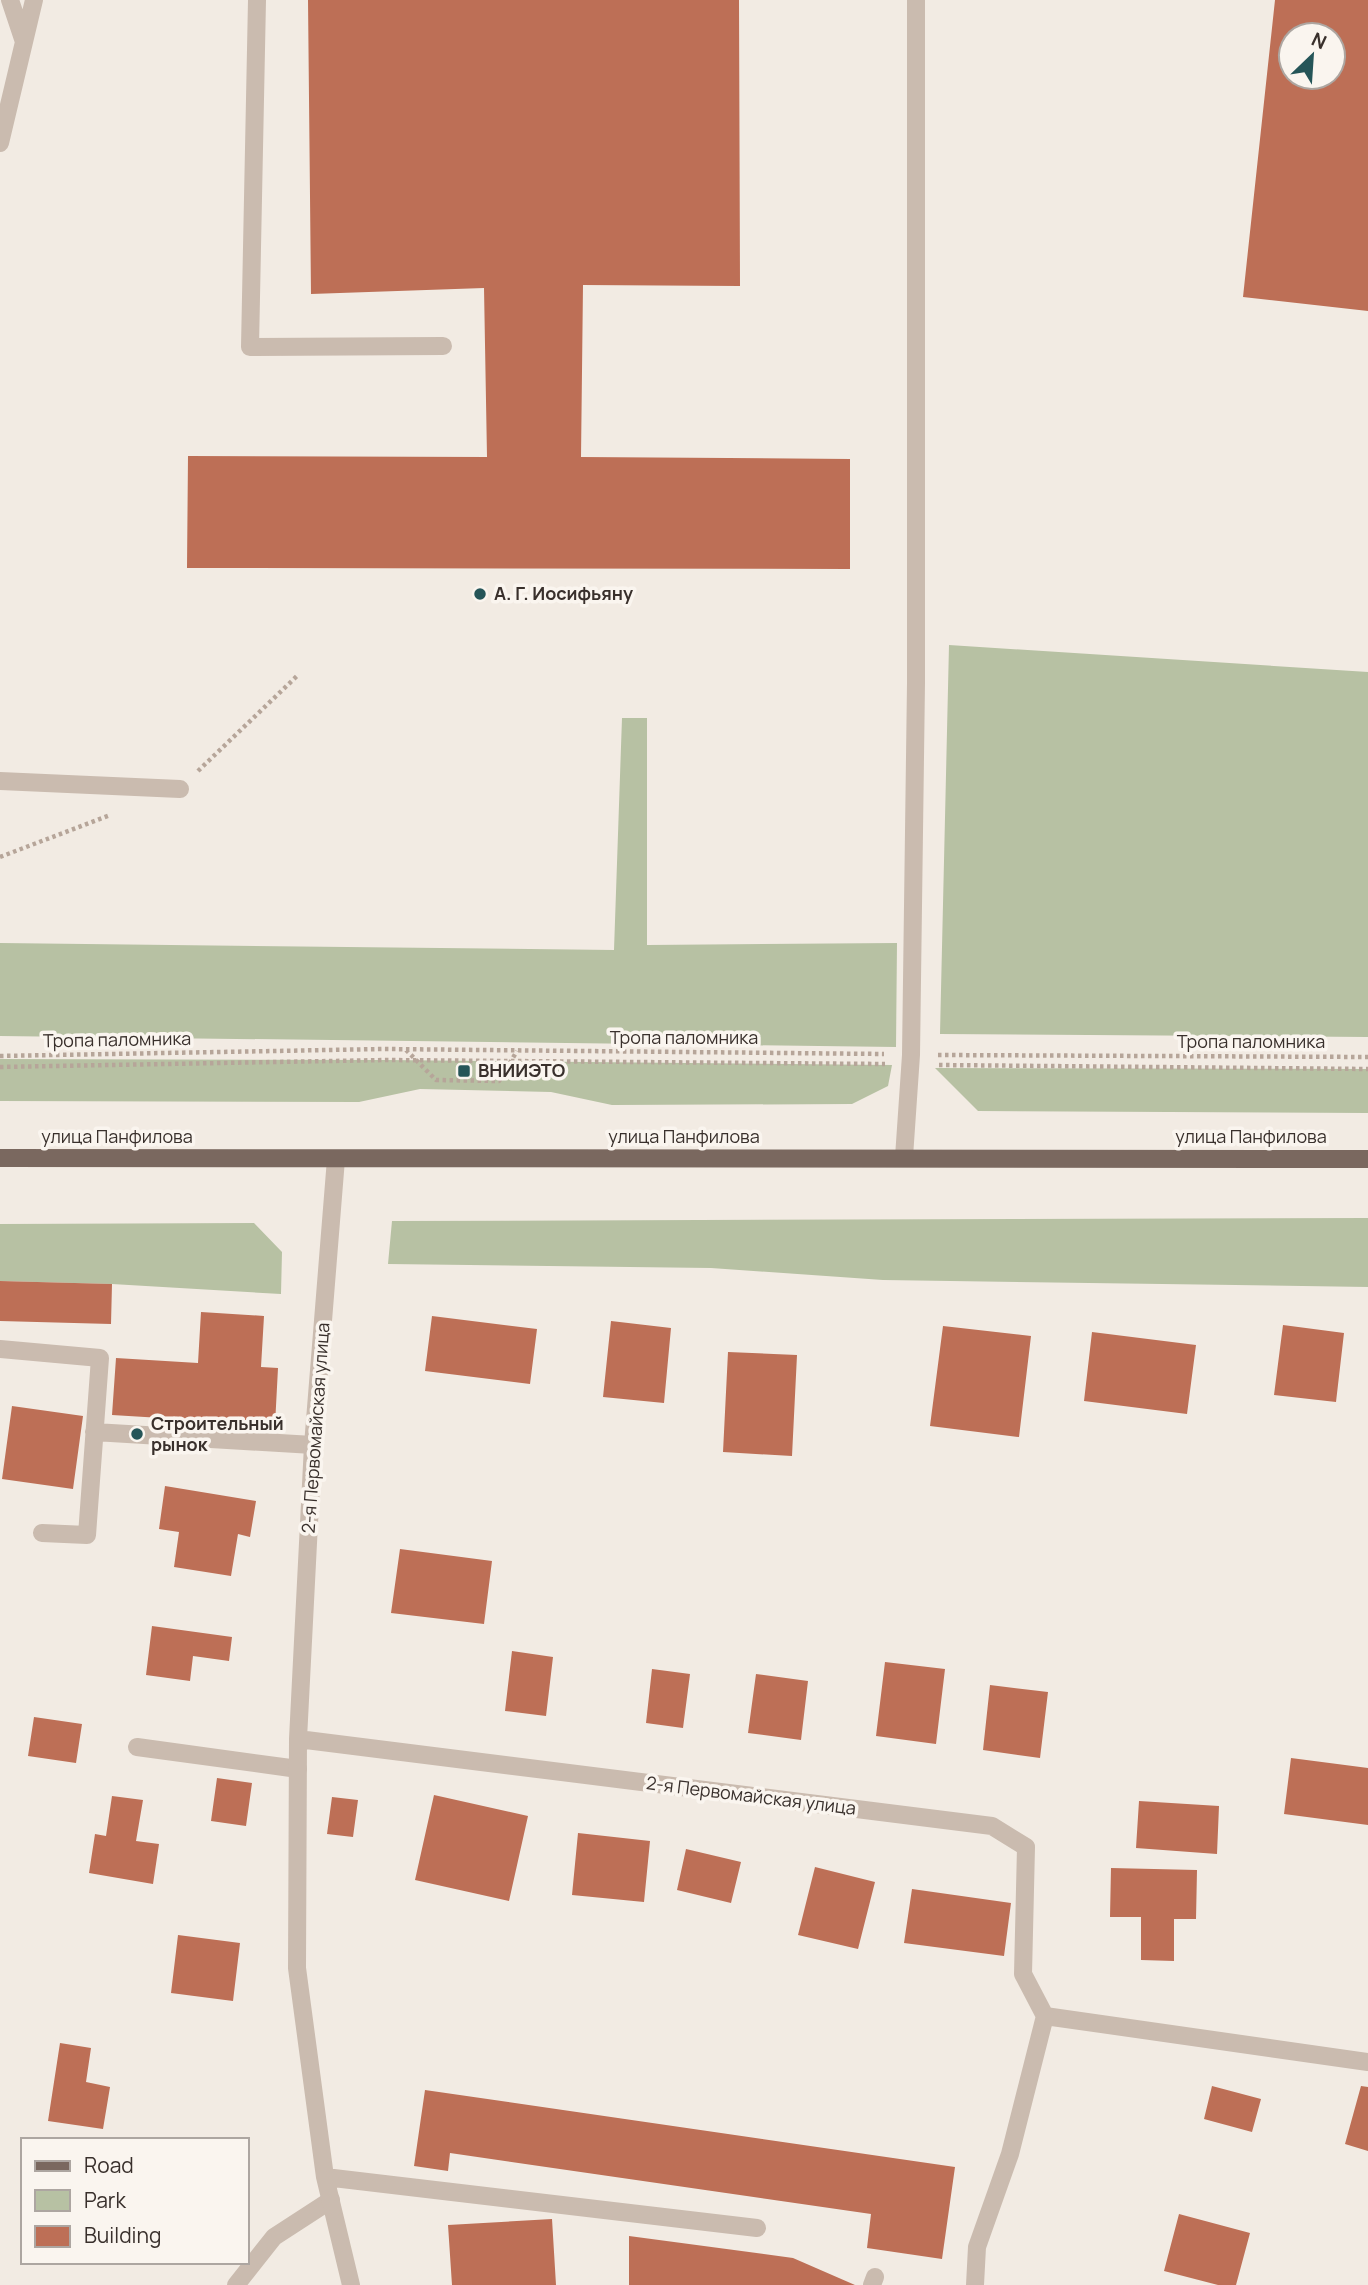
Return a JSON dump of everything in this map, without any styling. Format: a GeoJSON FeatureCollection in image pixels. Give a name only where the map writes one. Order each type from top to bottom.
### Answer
{"type":"FeatureCollection","features":[{"type":"Feature","properties":{"kind":"main road","name":"улица Панфилова"},"geometry":{"type":"LineString","coordinates":[[0,1158],[1368,1159]]}},
{"type":"Feature","properties":{"kind":"street"},"geometry":{"type":"LineString","coordinates":[[10,0],[24,42]]}},
{"type":"Feature","properties":{"kind":"street"},"geometry":{"type":"LineString","coordinates":[[0,143],[34,0]]}},
{"type":"Feature","properties":{"kind":"street"},"geometry":{"type":"LineString","coordinates":[[257,0],[250,348],[443,346]]}},
{"type":"Feature","properties":{"kind":"street"},"geometry":{"type":"LineString","coordinates":[[904,1157],[910,1060],[916,683],[916,0]]}},
{"type":"Feature","properties":{"kind":"street"},"geometry":{"type":"LineString","coordinates":[[0,781],[180,789]]}},
{"type":"Feature","properties":{"kind":"street","name":"2-я Первомайская улица"},"geometry":{"type":"LineString","coordinates":[[337,1159],[313,1445],[298,1739],[297,1968],[325,2176],[351,2285]]}},
{"type":"Feature","properties":{"kind":"street"},"geometry":{"type":"LineString","coordinates":[[0,1349],[100,1358],[87,1535],[42,1533]]}},
{"type":"Feature","properties":{"kind":"street"},"geometry":{"type":"LineString","coordinates":[[94,1433],[313,1445]]}},
{"type":"Feature","properties":{"kind":"street","name":"2-я Первомайская улица"},"geometry":{"type":"LineString","coordinates":[[298,1739],[992,1826],[1026,1847],[1023,1974],[1045,2016]]}},
{"type":"Feature","properties":{"kind":"street"},"geometry":{"type":"LineString","coordinates":[[137,1747],[298,1769]]}},
{"type":"Feature","properties":{"kind":"street"},"geometry":{"type":"LineString","coordinates":[[975,2285],[977,2247],[1010,2154],[1045,2016],[1368,2062]]}},
{"type":"Feature","properties":{"kind":"street"},"geometry":{"type":"LineString","coordinates":[[325,2176],[757,2228]]}},
{"type":"Feature","properties":{"kind":"street"},"geometry":{"type":"LineString","coordinates":[[236,2285],[274,2237],[331,2200]]}},
{"type":"Feature","properties":{"kind":"path","name":"Тропа паломника"},"geometry":{"type":"LineString","coordinates":[[0,1056],[405,1050],[910,1060],[1368,1057]]}},
{"type":"Feature","properties":{"kind":"path"},"geometry":{"type":"LineString","coordinates":[[405,1050],[436,1080],[499,1081],[517,1051]]}},
{"type":"Feature","properties":{"kind":"path"},"geometry":{"type":"LineString","coordinates":[[0,1067],[416,1060],[910,1060],[1368,1069]]}},
{"type":"Feature","properties":{"kind":"green space"},"geometry":{"type":"Polygon","coordinates":[[[949,645],[1368,672],[1368,1037],[940,1034],[949,645]]]}},
{"type":"Feature","properties":{"kind":"green space"},"geometry":{"type":"Polygon","coordinates":[[[622,718],[647,718],[647,945],[897,943],[896,1047],[0,1036],[0,943],[614,950],[622,718]]]}},
{"type":"Feature","properties":{"kind":"green space"},"geometry":{"type":"Polygon","coordinates":[[[0,1059],[892,1065],[888,1086],[852,1104],[612,1105],[551,1092],[420,1089],[359,1102],[0,1101],[0,1059]]]}},
{"type":"Feature","properties":{"kind":"green space"},"geometry":{"type":"Polygon","coordinates":[[[935,1068],[1368,1069],[1368,1113],[978,1111],[935,1068]]]}},
{"type":"Feature","properties":{"kind":"green space"},"geometry":{"type":"Polygon","coordinates":[[[1368,1218],[1368,1287],[883,1280],[711,1268],[388,1264],[392,1221],[1368,1218]]]}},
{"type":"Feature","properties":{"kind":"green space"},"geometry":{"type":"Polygon","coordinates":[[[254,1223],[282,1252],[281,1294],[112,1284],[0,1281],[0,1224],[254,1223]]]}},
{"type":"Feature","properties":{"kind":"building"},"geometry":{"type":"Polygon","coordinates":[[[308,0],[739,0],[740,286],[583,285],[581,457],[850,459],[850,569],[187,568],[188,456],[487,457],[484,288],[311,294],[308,0]]]}},
{"type":"Feature","properties":{"kind":"building"},"geometry":{"type":"Polygon","coordinates":[[[1275,0],[1368,0],[1368,311],[1243,297],[1275,0]]]}},
{"type":"Feature","properties":{"kind":"building"},"geometry":{"type":"Polygon","coordinates":[[[0,1281],[112,1284],[111,1324],[0,1321],[0,1281]]]}},
{"type":"Feature","properties":{"kind":"building"},"geometry":{"type":"Polygon","coordinates":[[[201,1312],[264,1316],[261,1367],[278,1368],[275,1425],[112,1415],[116,1358],[198,1363],[201,1312]]]}},
{"type":"Feature","properties":{"kind":"building"},"geometry":{"type":"Polygon","coordinates":[[[432,1316],[537,1329],[530,1384],[425,1371],[432,1316]]]}},
{"type":"Feature","properties":{"kind":"building"},"geometry":{"type":"Polygon","coordinates":[[[611,1321],[671,1328],[664,1403],[603,1397],[611,1321]]]}},
{"type":"Feature","properties":{"kind":"building"},"geometry":{"type":"Polygon","coordinates":[[[1283,1325],[1344,1333],[1336,1402],[1274,1395],[1283,1325]]]}},
{"type":"Feature","properties":{"kind":"building"},"geometry":{"type":"Polygon","coordinates":[[[943,1326],[1031,1336],[1019,1437],[930,1426],[943,1326]]]}},
{"type":"Feature","properties":{"kind":"building"},"geometry":{"type":"Polygon","coordinates":[[[1092,1332],[1196,1345],[1187,1414],[1084,1401],[1092,1332]]]}},
{"type":"Feature","properties":{"kind":"building"},"geometry":{"type":"Polygon","coordinates":[[[728,1352],[797,1355],[792,1456],[723,1452],[728,1352]]]}},
{"type":"Feature","properties":{"kind":"building"},"geometry":{"type":"Polygon","coordinates":[[[12,1406],[83,1416],[73,1489],[2,1479],[12,1406]]]}},
{"type":"Feature","properties":{"kind":"building"},"geometry":{"type":"Polygon","coordinates":[[[165,1486],[256,1501],[250,1537],[238,1534],[231,1576],[174,1567],[179,1532],[159,1529],[165,1486]]]}},
{"type":"Feature","properties":{"kind":"building"},"geometry":{"type":"Polygon","coordinates":[[[400,1549],[492,1561],[484,1624],[391,1613],[400,1549]]]}},
{"type":"Feature","properties":{"kind":"building"},"geometry":{"type":"Polygon","coordinates":[[[152,1626],[232,1637],[229,1661],[193,1656],[190,1681],[146,1675],[152,1626]]]}},
{"type":"Feature","properties":{"kind":"building"},"geometry":{"type":"Polygon","coordinates":[[[512,1651],[553,1657],[546,1716],[505,1711],[512,1651]]]}},
{"type":"Feature","properties":{"kind":"building"},"geometry":{"type":"Polygon","coordinates":[[[885,1662],[945,1669],[936,1744],[876,1736],[885,1662]]]}},
{"type":"Feature","properties":{"kind":"building"},"geometry":{"type":"Polygon","coordinates":[[[652,1669],[690,1674],[683,1728],[646,1723],[652,1669]]]}},
{"type":"Feature","properties":{"kind":"building"},"geometry":{"type":"Polygon","coordinates":[[[756,1674],[808,1681],[801,1740],[748,1733],[756,1674]]]}},
{"type":"Feature","properties":{"kind":"building"},"geometry":{"type":"Polygon","coordinates":[[[990,1685],[1048,1692],[1040,1758],[983,1750],[990,1685]]]}},
{"type":"Feature","properties":{"kind":"building"},"geometry":{"type":"Polygon","coordinates":[[[34,1717],[82,1724],[76,1763],[28,1756],[34,1717]]]}},
{"type":"Feature","properties":{"kind":"building"},"geometry":{"type":"Polygon","coordinates":[[[1291,1758],[1368,1768],[1368,1825],[1284,1814],[1291,1758]]]}},
{"type":"Feature","properties":{"kind":"building"},"geometry":{"type":"Polygon","coordinates":[[[217,1778],[252,1783],[246,1826],[211,1821],[217,1778]]]}},
{"type":"Feature","properties":{"kind":"building"},"geometry":{"type":"Polygon","coordinates":[[[434,1795],[528,1816],[509,1901],[415,1880],[434,1795]]]}},
{"type":"Feature","properties":{"kind":"building"},"geometry":{"type":"Polygon","coordinates":[[[112,1796],[143,1800],[136,1841],[159,1844],[153,1884],[89,1873],[95,1834],[106,1836],[112,1796]]]}},
{"type":"Feature","properties":{"kind":"building"},"geometry":{"type":"Polygon","coordinates":[[[332,1797],[358,1800],[353,1837],[327,1834],[332,1797]]]}},
{"type":"Feature","properties":{"kind":"building"},"geometry":{"type":"Polygon","coordinates":[[[1139,1801],[1219,1806],[1217,1854],[1136,1848],[1139,1801]]]}},
{"type":"Feature","properties":{"kind":"building"},"geometry":{"type":"Polygon","coordinates":[[[578,1833],[650,1841],[644,1902],[572,1895],[578,1833]]]}},
{"type":"Feature","properties":{"kind":"building"},"geometry":{"type":"Polygon","coordinates":[[[686,1849],[741,1862],[731,1903],[677,1890],[686,1849]]]}},
{"type":"Feature","properties":{"kind":"building"},"geometry":{"type":"Polygon","coordinates":[[[815,1867],[875,1882],[858,1949],[798,1935],[815,1867]]]}},
{"type":"Feature","properties":{"kind":"building"},"geometry":{"type":"Polygon","coordinates":[[[1111,1868],[1197,1870],[1196,1919],[1174,1919],[1174,1961],[1141,1960],[1141,1917],[1110,1917],[1111,1868]]]}},
{"type":"Feature","properties":{"kind":"building"},"geometry":{"type":"Polygon","coordinates":[[[912,1889],[1011,1903],[1004,1956],[904,1943],[912,1889]]]}},
{"type":"Feature","properties":{"kind":"building"},"geometry":{"type":"Polygon","coordinates":[[[178,1935],[240,1943],[233,2001],[171,1993],[178,1935]]]}},
{"type":"Feature","properties":{"kind":"building"},"geometry":{"type":"Polygon","coordinates":[[[60,2043],[91,2048],[86,2082],[110,2087],[103,2129],[48,2121],[60,2043]]]}},
{"type":"Feature","properties":{"kind":"building"},"geometry":{"type":"Polygon","coordinates":[[[1212,2086],[1261,2099],[1252,2132],[1204,2119],[1212,2086]]]}},
{"type":"Feature","properties":{"kind":"building"},"geometry":{"type":"Polygon","coordinates":[[[1361,2086],[1368,2087],[1368,2151],[1345,2144],[1361,2086]]]}},
{"type":"Feature","properties":{"kind":"building"},"geometry":{"type":"Polygon","coordinates":[[[425,2090],[955,2167],[942,2259],[867,2248],[871,2214],[450,2153],[448,2171],[414,2166],[425,2090]]]}},
{"type":"Feature","properties":{"kind":"building"},"geometry":{"type":"Polygon","coordinates":[[[1179,2214],[1250,2233],[1236,2285],[1218,2285],[1164,2271],[1179,2214]]]}},
{"type":"Feature","properties":{"kind":"building"},"geometry":{"type":"Polygon","coordinates":[[[552,2219],[556,2285],[452,2285],[448,2225],[552,2219]]]}},
{"type":"Feature","properties":{"kind":"building"},"geometry":{"type":"Polygon","coordinates":[[[629,2236],[793,2258],[855,2285],[629,2285],[629,2236]]]}},
{"type":"Feature","properties":{"kind":"place","name":"А. Г. Иосифьяну"},"geometry":{"type":"Point","coordinates":[480,594]}},
{"type":"Feature","properties":{"kind":"place","name":"ВНИИЭТО"},"geometry":{"type":"Point","coordinates":[464,1071]}},
{"type":"Feature","properties":{"kind":"place","name":"Строительный рынок"},"geometry":{"type":"Point","coordinates":[137,1434]}}]}
